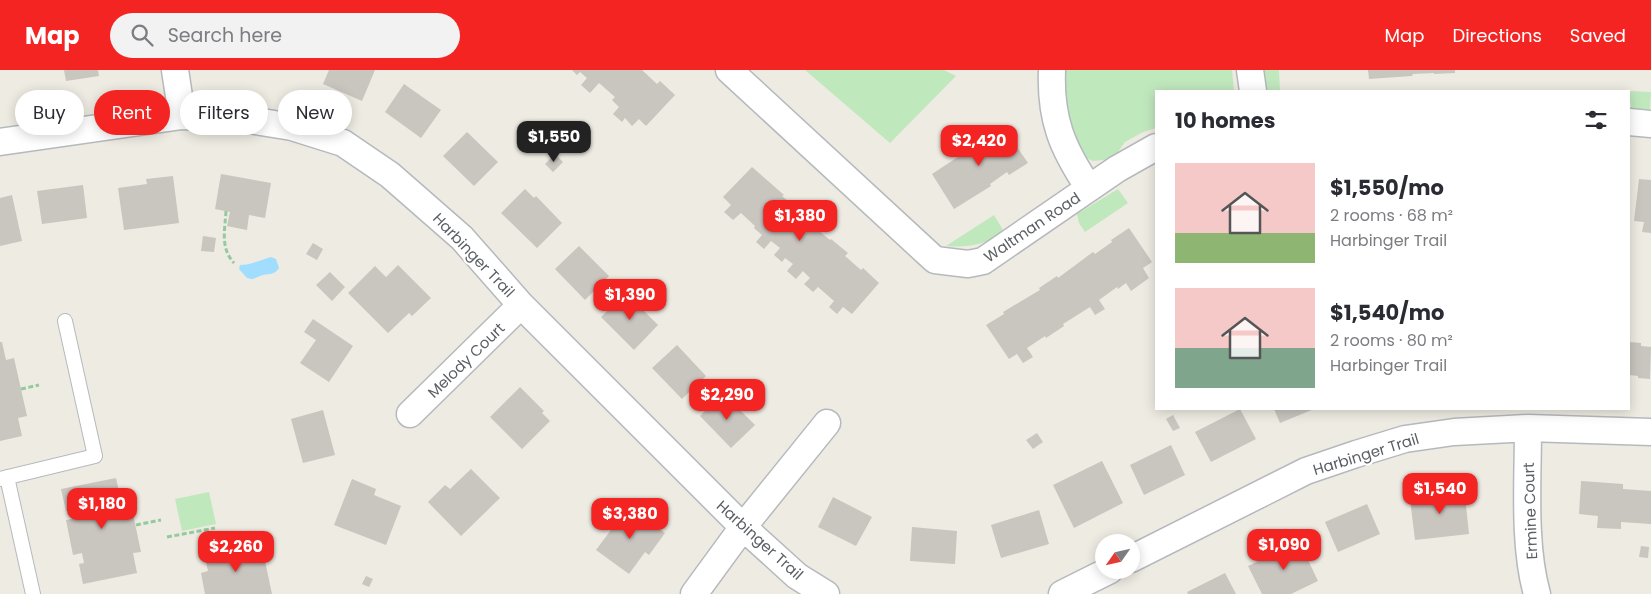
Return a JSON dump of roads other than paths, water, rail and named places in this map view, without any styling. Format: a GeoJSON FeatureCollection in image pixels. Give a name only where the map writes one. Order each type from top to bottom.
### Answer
{"type":"FeatureCollection","features":[{"type":"Feature","properties":{"kind":"street"},"geometry":{"type":"LineString","coordinates":[[175,70],[180,103]]}},
{"type":"Feature","properties":{"kind":"street","name":"Waltman Road"},"geometry":{"type":"LineString","coordinates":[[729,70],[935,260],[968,264],[982,262],[1117,169],[1155,148]]}},
{"type":"Feature","properties":{"kind":"street"},"geometry":{"type":"LineString","coordinates":[[1052,70],[1051,94],[1059,133],[1072,163],[1089,188]]}},
{"type":"Feature","properties":{"kind":"street"},"geometry":{"type":"LineString","coordinates":[[1250,70],[1253,90]]}},
{"type":"Feature","properties":{"kind":"street","name":"Harbinger Trail"},"geometry":{"type":"LineString","coordinates":[[0,142],[180,116]]}},
{"type":"Feature","properties":{"kind":"street"},"geometry":{"type":"LineString","coordinates":[[1630,122],[1651,124]]}},
{"type":"Feature","properties":{"kind":"street","name":"Harbinger Trail"},"geometry":{"type":"LineString","coordinates":[[268,123],[292,127],[343,143],[390,175],[455,232],[521,305],[743,527],[797,576],[826,594]]}},
{"type":"Feature","properties":{"kind":"street","name":"Melody Court"},"geometry":{"type":"LineString","coordinates":[[410,414],[521,305]]}},
{"type":"Feature","properties":{"kind":"street"},"geometry":{"type":"LineString","coordinates":[[694,594],[743,527],[827,422]]}},
{"type":"Feature","properties":{"kind":"street","name":"Harbinger Trail"},"geometry":{"type":"LineString","coordinates":[[1140,555],[1306,472],[1405,439],[1454,432],[1528,428],[1651,432]]}},
{"type":"Feature","properties":{"kind":"street","name":"Ermine Court"},"geometry":{"type":"LineString","coordinates":[[1528,428],[1528,536],[1533,579],[1537,594]]}},
{"type":"Feature","properties":{"kind":"street"},"geometry":{"type":"LineString","coordinates":[[1062,594],[1095,578]]}},
{"type":"Feature","properties":{"kind":"lane"},"geometry":{"type":"LineString","coordinates":[[33,594],[4,478],[95,456],[65,321]]}},
{"type":"Feature","properties":{"kind":"water"},"geometry":{"type":"Polygon","coordinates":[[[271,257],[276,259],[279,268],[273,273],[251,279],[247,278],[239,269],[240,265],[271,257]]]}}]}
